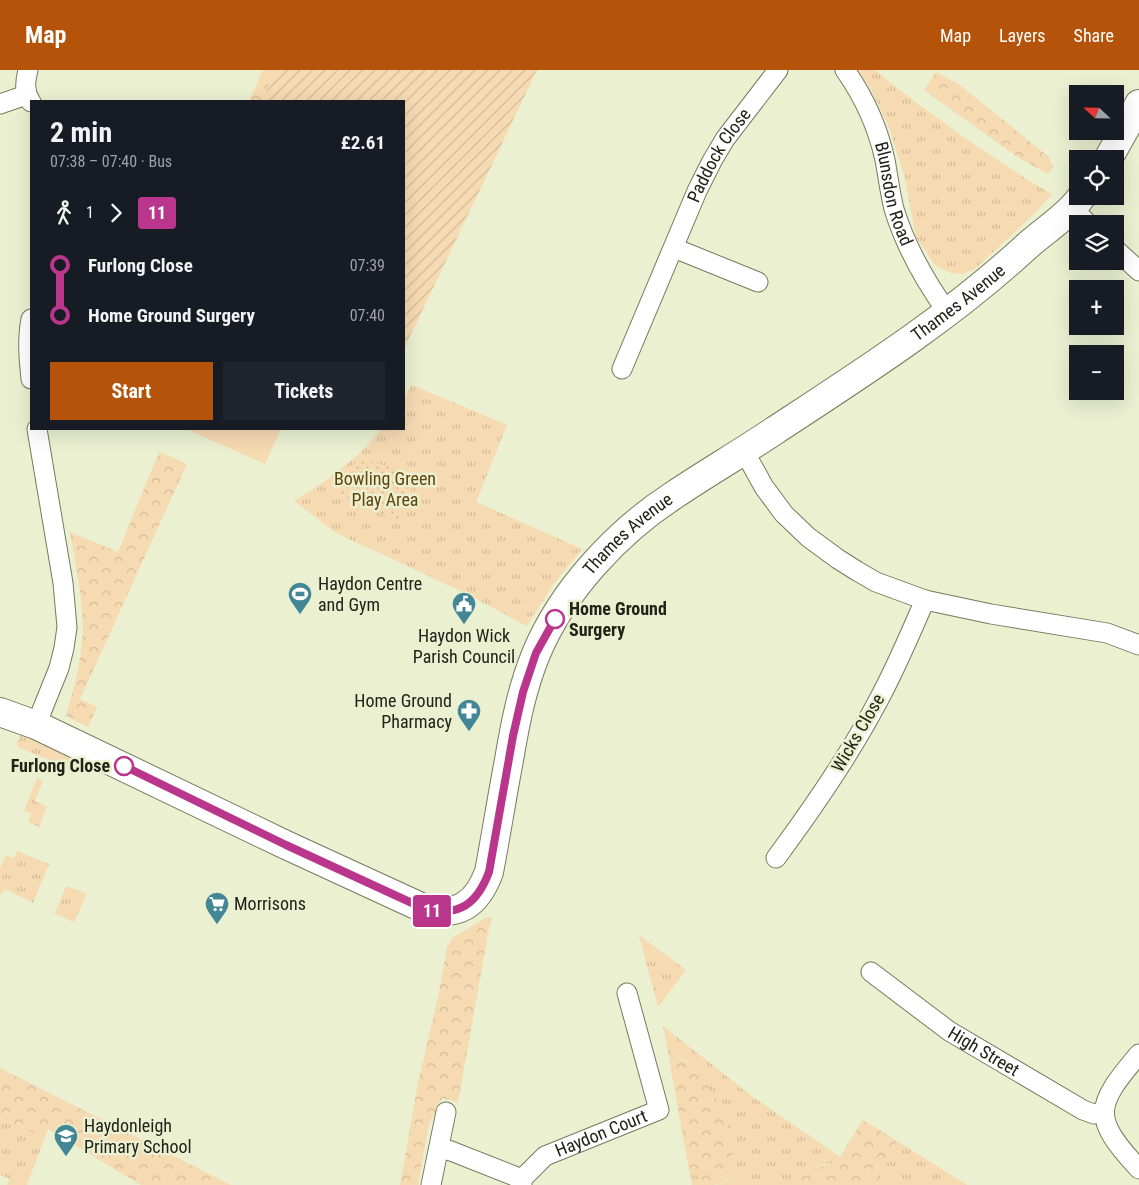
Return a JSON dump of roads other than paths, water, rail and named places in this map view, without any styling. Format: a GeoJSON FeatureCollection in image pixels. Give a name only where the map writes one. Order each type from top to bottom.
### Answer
{"type":"FeatureCollection","features":[{"type":"Feature","properties":{"kind":"street"},"geometry":{"type":"LineString","coordinates":[[0,104],[29,99],[25,82],[28,70]]}},
{"type":"Feature","properties":{"kind":"street","name":"Paddock Close"},"geometry":{"type":"LineString","coordinates":[[622,369],[697,191],[712,161],[725,139],[778,70]]}},
{"type":"Feature","properties":{"kind":"street","name":"Blunsdon Road"},"geometry":{"type":"LineString","coordinates":[[845,70],[865,103],[876,129],[894,207],[904,240],[924,279],[948,313]]}},
{"type":"Feature","properties":{"kind":"street"},"geometry":{"type":"LineString","coordinates":[[1113,150],[1139,104]]}},
{"type":"Feature","properties":{"kind":"street","name":"Thames Avenue"},"geometry":{"type":"LineString","coordinates":[[0,712],[36,725],[286,845],[425,909],[441,912],[455,911],[462,908],[476,896],[486,882],[489,872],[523,692],[536,653],[558,615],[589,570],[602,555],[672,496],[744,451],[902,346],[985,284],[1044,230],[1081,209]]}},
{"type":"Feature","properties":{"kind":"street"},"geometry":{"type":"LineString","coordinates":[[674,248],[758,282]]}},
{"type":"Feature","properties":{"kind":"street"},"geometry":{"type":"LineString","coordinates":[[1124,257],[1139,271]]}},
{"type":"Feature","properties":{"kind":"street"},"geometry":{"type":"LineString","coordinates":[[30,324],[28,353],[30,370]]}},
{"type":"Feature","properties":{"kind":"street"},"geometry":{"type":"LineString","coordinates":[[36,725],[59,668],[67,627],[63,583],[37,430]]}},
{"type":"Feature","properties":{"kind":"street"},"geometry":{"type":"LineString","coordinates":[[744,451],[764,487],[784,514],[808,537],[857,572],[876,582],[925,600],[991,614],[1107,633],[1139,644]]}},
{"type":"Feature","properties":{"kind":"street","name":"Wicks Close"},"geometry":{"type":"LineString","coordinates":[[776,858],[812,809],[878,702],[925,600]]}},
{"type":"Feature","properties":{"kind":"street","name":"High Street"},"geometry":{"type":"LineString","coordinates":[[871,972],[949,1031],[1084,1110],[1105,1118]]}},
{"type":"Feature","properties":{"kind":"street","name":"Haydon Court"},"geometry":{"type":"LineString","coordinates":[[439,1148],[451,1151],[522,1182],[545,1156],[659,1110],[627,993]]}},
{"type":"Feature","properties":{"kind":"street"},"geometry":{"type":"LineString","coordinates":[[1139,1054],[1109,1094],[1105,1118],[1119,1146],[1139,1169]]}},
{"type":"Feature","properties":{"kind":"street"},"geometry":{"type":"LineString","coordinates":[[431,1185],[446,1112]]}},
{"type":"Feature","properties":{"kind":"place","name":"Haydon Centre and Gym"},"geometry":{"type":"Point","coordinates":[300,615]}},
{"type":"Feature","properties":{"kind":"place","name":"Home Ground Surgery"},"geometry":{"type":"Point","coordinates":[555,619]}},
{"type":"Feature","properties":{"kind":"place","name":"Haydon Wick Parish Council"},"geometry":{"type":"Point","coordinates":[464,625]}},
{"type":"Feature","properties":{"kind":"place","name":"Home Ground Pharmacy"},"geometry":{"type":"Point","coordinates":[469,732]}},
{"type":"Feature","properties":{"kind":"place","name":"Furlong Close"},"geometry":{"type":"Point","coordinates":[124,766]}},
{"type":"Feature","properties":{"kind":"place","name":"Morrisons"},"geometry":{"type":"Point","coordinates":[217,925]}},
{"type":"Feature","properties":{"kind":"place","name":"Haydonleigh Primary School"},"geometry":{"type":"Point","coordinates":[66,1157]}},
{"type":"Feature","properties":{"kind":"park label","name":"Bowling Green Play Area"},"geometry":{"type":"Point","coordinates":[385,489]}}]}
